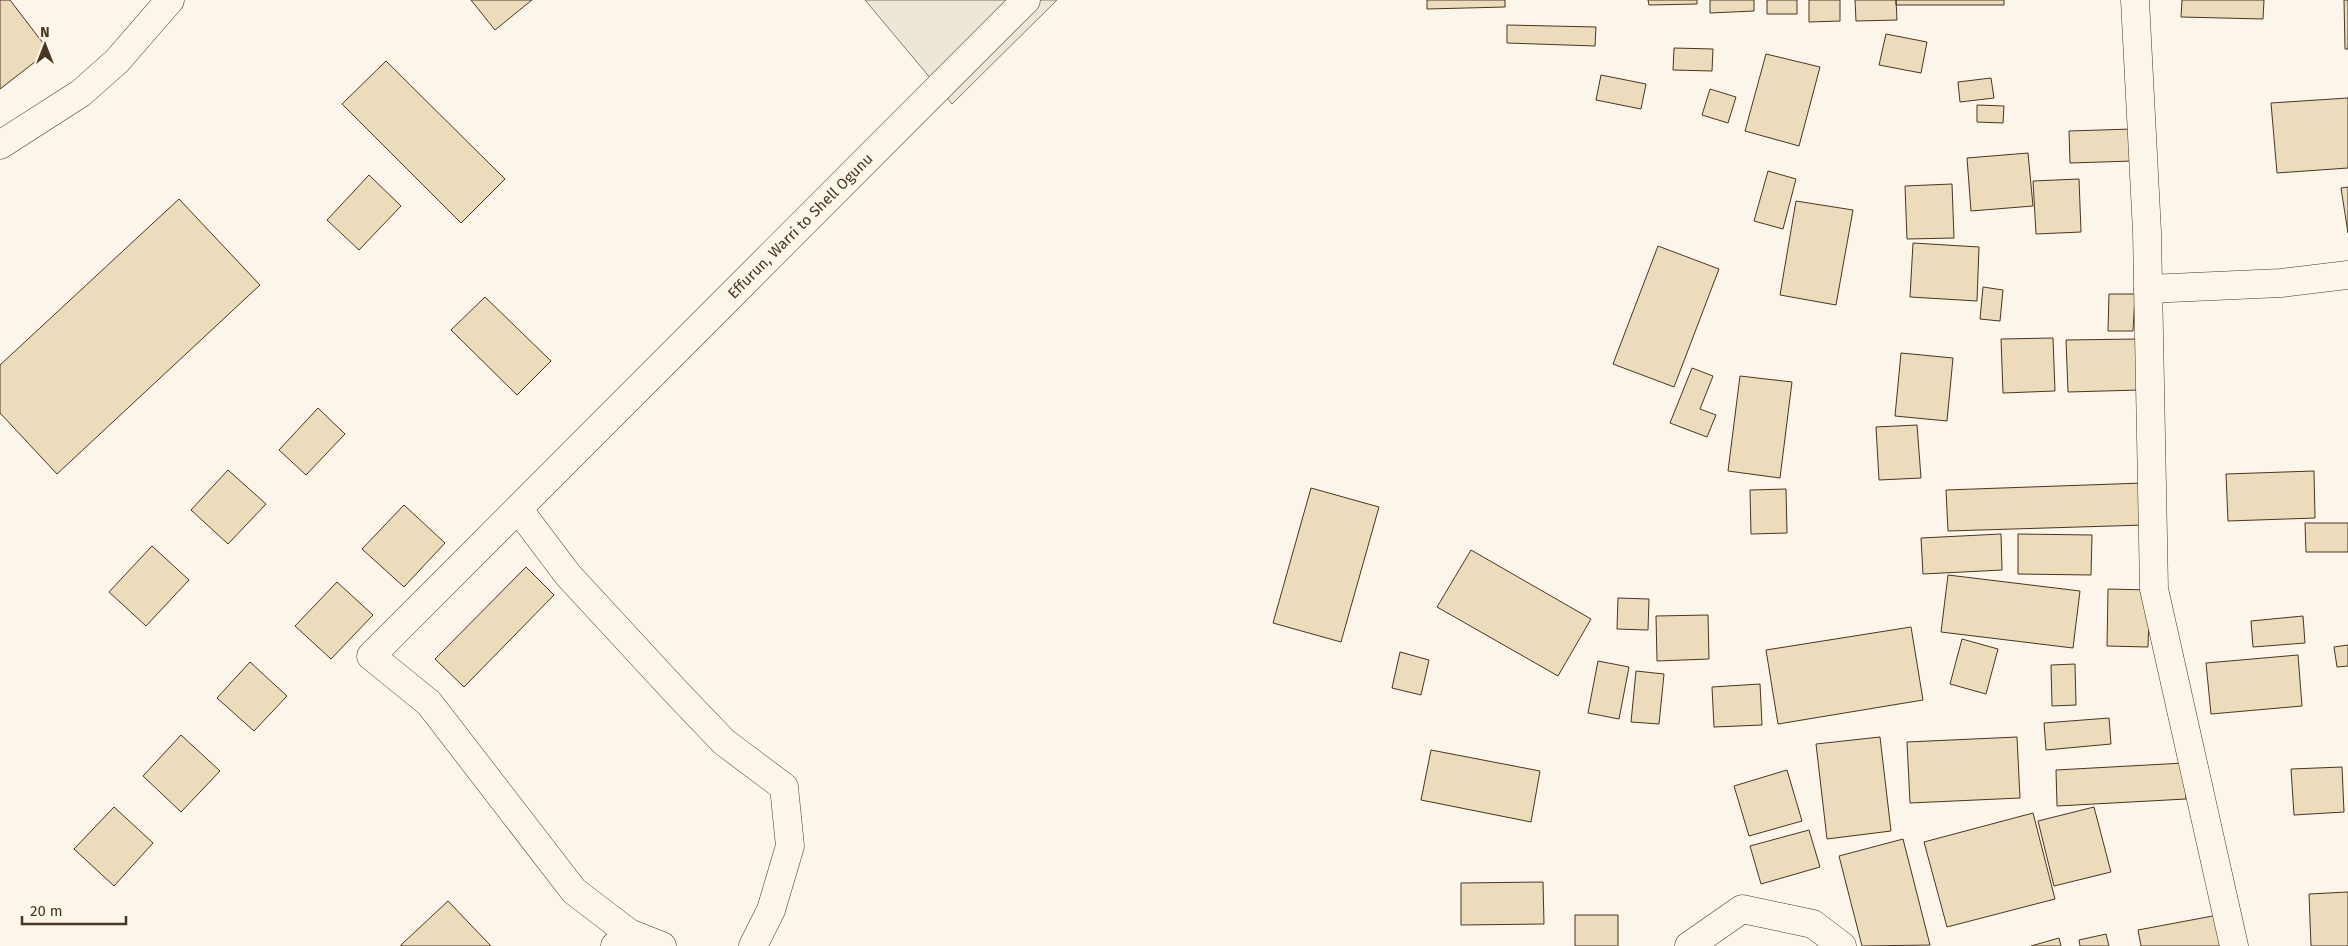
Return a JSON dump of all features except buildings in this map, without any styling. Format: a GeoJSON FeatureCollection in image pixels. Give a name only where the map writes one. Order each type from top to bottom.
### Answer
{"type":"FeatureCollection","features":[{"type":"Feature","properties":{"kind":"street"},"geometry":{"type":"LineString","coordinates":[[0,145],[81,93],[117,61],[170,0]]}},
{"type":"Feature","properties":{"kind":"street","name":"Effurun, Warri to Shell Ogunu"},"geometry":{"type":"LineString","coordinates":[[622,939],[574,891],[429,703],[371,656],[519,510],[572,452],[1026,0]]}},
{"type":"Feature","properties":{"kind":"street"},"geometry":{"type":"LineString","coordinates":[[2135,0],[2148,288],[2154,589],[2234,946]]}},
{"type":"Feature","properties":{"kind":"street"},"geometry":{"type":"LineString","coordinates":[[2148,288],[2281,283],[2348,275]]}},
{"type":"Feature","properties":{"kind":"street"},"geometry":{"type":"LineString","coordinates":[[519,510],[568,575],[665,681],[724,742],[784,787],[790,846],[770,910],[753,946]]}},
{"type":"Feature","properties":{"kind":"street"},"geometry":{"type":"LineString","coordinates":[[1689,946],[1742,909],[1814,924],[1842,946]]}},
{"type":"Feature","properties":{"kind":"street"},"geometry":{"type":"LineString","coordinates":[[622,939],[662,946]]}},
{"type":"Feature","properties":{"kind":"shaded area"},"geometry":{"type":"Polygon","coordinates":[[[865,0],[1057,0],[952,104],[865,0]]]}}]}
